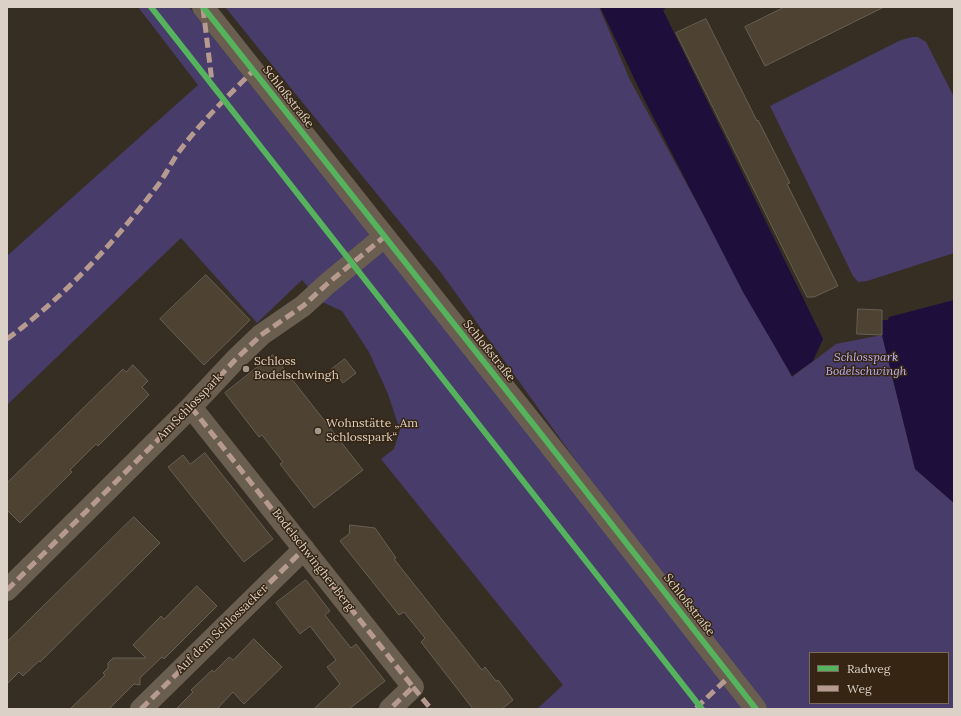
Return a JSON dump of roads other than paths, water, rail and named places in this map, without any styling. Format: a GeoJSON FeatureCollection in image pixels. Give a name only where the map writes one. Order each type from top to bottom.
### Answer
{"type":"FeatureCollection","features":[{"type":"Feature","properties":{"kind":"street","name":"Schloßstraße"},"geometry":{"type":"LineString","coordinates":[[203,7],[541,434],[756,709]]}},
{"type":"Feature","properties":{"kind":"street","name":"Am Schlosspark"},"geometry":{"type":"LineString","coordinates":[[7,590],[191,407],[235,360],[261,335],[303,306],[384,236]]}},
{"type":"Feature","properties":{"kind":"street","name":"Bodelschwingher Berg"},"geometry":{"type":"LineString","coordinates":[[191,407],[413,687],[390,709]]}},
{"type":"Feature","properties":{"kind":"street","name":"Auf dem Schlossacker"},"geometry":{"type":"LineString","coordinates":[[141,709],[304,549]]}},
{"type":"Feature","properties":{"kind":"place","name":"Schloss Bodelschwingh"},"geometry":{"type":"Point","coordinates":[246,369]}},
{"type":"Feature","properties":{"kind":"place","name":"Wohnstätte „Am Schlosspark“"},"geometry":{"type":"Point","coordinates":[318,431]}},
{"type":"Feature","properties":{"kind":"park label","name":"Schlosspark Bodelschwingh"},"geometry":{"type":"Point","coordinates":[866,365]}}]}
